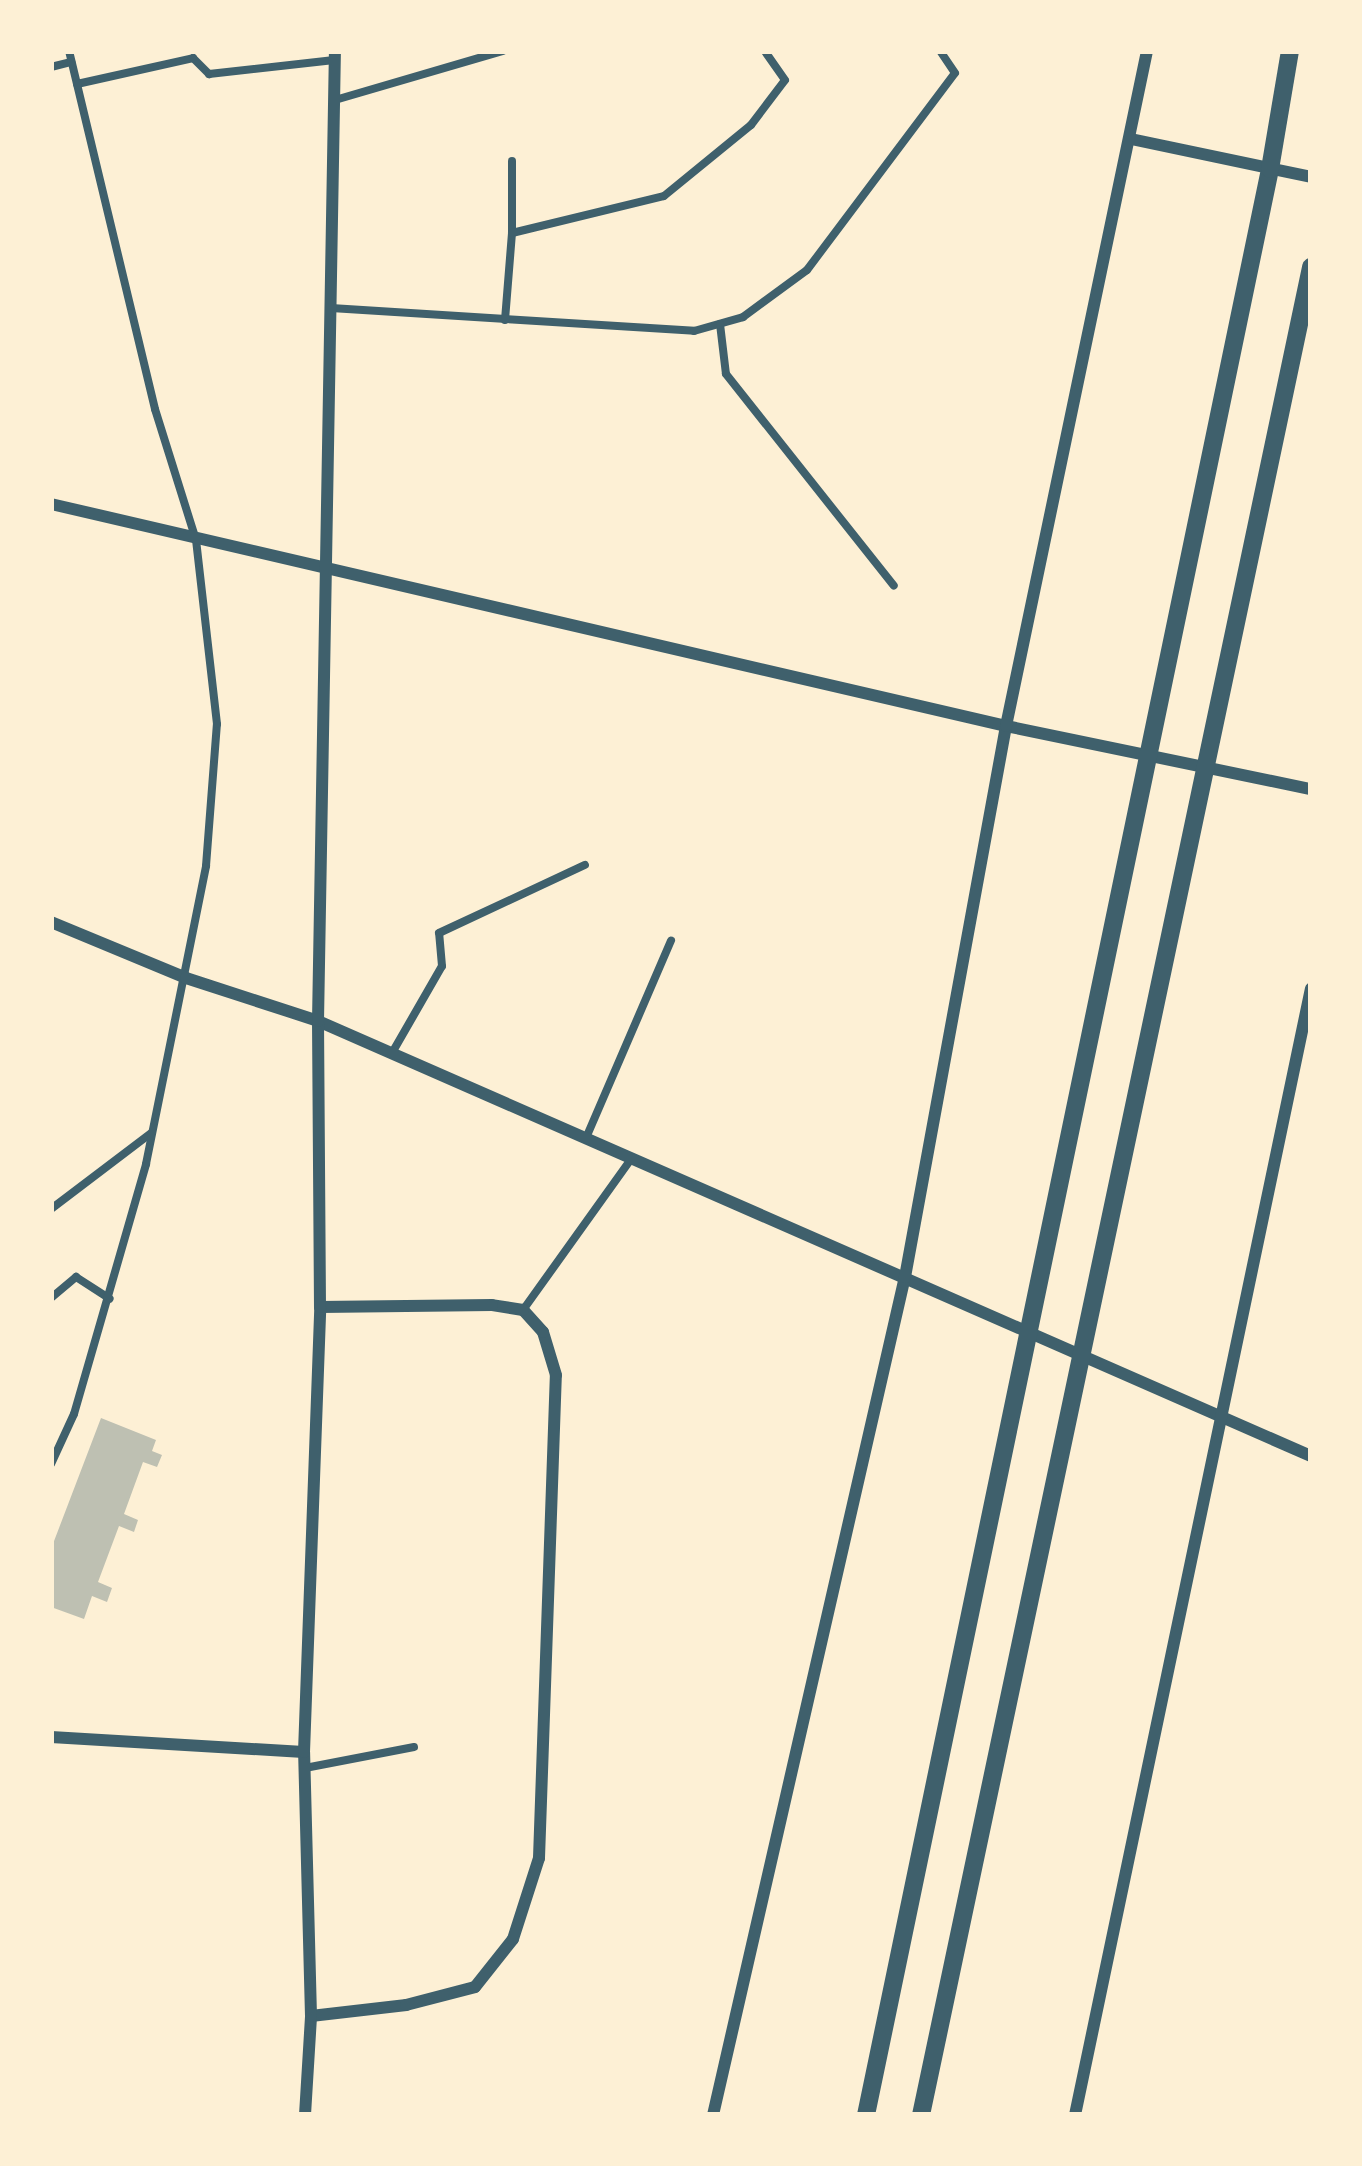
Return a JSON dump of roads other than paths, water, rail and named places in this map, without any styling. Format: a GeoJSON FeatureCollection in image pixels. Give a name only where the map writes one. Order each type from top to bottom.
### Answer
{"type":"FeatureCollection","features":[{"type":"Feature","properties":{"kind":"street"},"geometry":{"type":"LineString","coordinates":[[713,2115],[905,1277],[1006,726],[1147,51]]}},
{"type":"Feature","properties":{"kind":"street"},"geometry":{"type":"LineString","coordinates":[[866,2115],[1270,169],[1290,51]]}},
{"type":"Feature","properties":{"kind":"street"},"geometry":{"type":"LineString","coordinates":[[305,2115],[311,2016],[304,1751],[320,1306],[318,1021],[335,55]]}},
{"type":"Feature","properties":{"kind":"street"},"geometry":{"type":"LineString","coordinates":[[1131,139],[1311,177]]}},
{"type":"Feature","properties":{"kind":"street"},"geometry":{"type":"LineString","coordinates":[[921,2115],[1311,267]]}},
{"type":"Feature","properties":{"kind":"street"},"geometry":{"type":"LineString","coordinates":[[51,503],[1006,726],[1311,789]]}},
{"type":"Feature","properties":{"kind":"street"},"geometry":{"type":"LineString","coordinates":[[51,922],[186,978],[318,1021],[1311,1456]]}},
{"type":"Feature","properties":{"kind":"street"},"geometry":{"type":"LineString","coordinates":[[1075,2115],[1311,988]]}},
{"type":"Feature","properties":{"kind":"street"},"geometry":{"type":"LineString","coordinates":[[311,2016],[406,2006],[475,1987],[513,1939],[539,1858],[556,1375],[543,1331],[523,1310],[492,1305],[320,1306]]}},
{"type":"Feature","properties":{"kind":"street"},"geometry":{"type":"LineString","coordinates":[[51,1737],[304,1751]]}},
{"type":"Feature","properties":{"kind":"lane"},"geometry":{"type":"LineString","coordinates":[[335,100],[502,51]]}},
{"type":"Feature","properties":{"kind":"lane"},"geometry":{"type":"LineString","coordinates":[[512,233],[664,196],[751,125],[785,80],[765,51]]}},
{"type":"Feature","properties":{"kind":"lane"},"geometry":{"type":"LineString","coordinates":[[331,308],[694,332],[743,317],[807,270],[955,73],[940,51]]}},
{"type":"Feature","properties":{"kind":"lane"},"geometry":{"type":"LineString","coordinates":[[77,84],[194,58],[209,74],[335,55]]}},
{"type":"Feature","properties":{"kind":"lane"},"geometry":{"type":"LineString","coordinates":[[51,67],[70,56],[155,409],[196,540],[217,724],[206,866],[153,1132],[110,1299],[74,1414],[51,1464]]}},
{"type":"Feature","properties":{"kind":"lane"},"geometry":{"type":"LineString","coordinates":[[505,320],[512,161]]}},
{"type":"Feature","properties":{"kind":"lane"},"geometry":{"type":"LineString","coordinates":[[720,323],[726,374],[894,586]]}},
{"type":"Feature","properties":{"kind":"lane"},"geometry":{"type":"LineString","coordinates":[[392,1053],[442,967],[439,933],[586,865]]}},
{"type":"Feature","properties":{"kind":"lane"},"geometry":{"type":"LineString","coordinates":[[586,1138],[671,941]]}},
{"type":"Feature","properties":{"kind":"lane"},"geometry":{"type":"LineString","coordinates":[[51,1209],[153,1132]]}},
{"type":"Feature","properties":{"kind":"lane"},"geometry":{"type":"LineString","coordinates":[[523,1310],[632,1158]]}},
{"type":"Feature","properties":{"kind":"lane"},"geometry":{"type":"LineString","coordinates":[[51,1298],[76,1277],[110,1299]]}},
{"type":"Feature","properties":{"kind":"lane"},"geometry":{"type":"LineString","coordinates":[[305,1768],[414,1748]]}}]}
